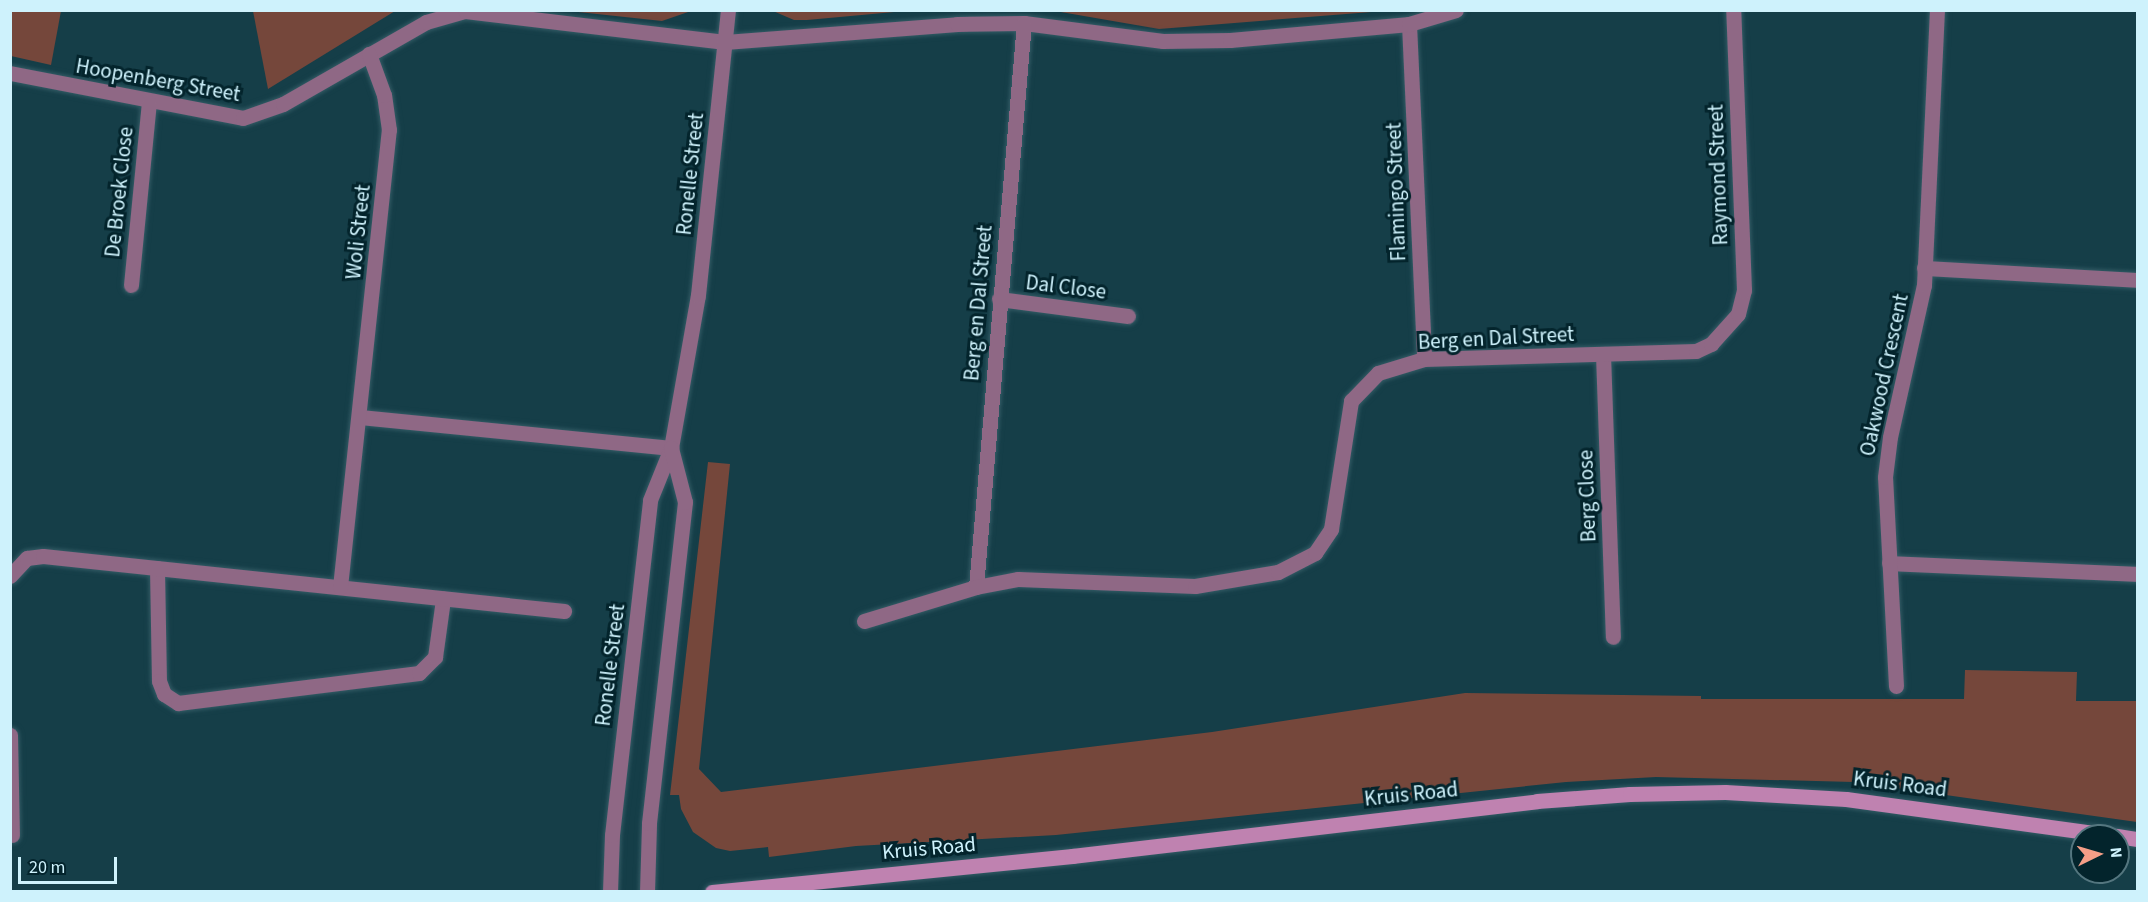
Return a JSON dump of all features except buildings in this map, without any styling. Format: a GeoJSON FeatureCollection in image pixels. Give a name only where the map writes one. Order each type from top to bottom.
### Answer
{"type":"FeatureCollection","features":[{"type":"Feature","properties":{"kind":"street","name":"Ronelle Street"},"geometry":{"type":"LineString","coordinates":[[610,891],[612,835],[650,500],[671,448],[698,295],[728,10]]}},
{"type":"Feature","properties":{"kind":"street","name":"Hoopenberg Street"},"geometry":{"type":"LineString","coordinates":[[10,73],[149,102],[243,118],[258,115],[426,22],[465,11],[725,42],[957,24],[1024,23],[1163,41],[1230,40],[1409,24],[1456,10]]}},
{"type":"Feature","properties":{"kind":"street","name":"Raymond Street"},"geometry":{"type":"LineString","coordinates":[[1724,333],[1738,314],[1744,290],[1733,10]]}},
{"type":"Feature","properties":{"kind":"street","name":"Oakwood Crescent"},"geometry":{"type":"LineString","coordinates":[[1896,686],[1889,563],[1887,457],[1919,322],[1924,268],[1937,10]]}},
{"type":"Feature","properties":{"kind":"street","name":"Berg en Dal Street"},"geometry":{"type":"LineString","coordinates":[[976,587],[1024,23]]}},
{"type":"Feature","properties":{"kind":"street","name":"Flamingo Street"},"geometry":{"type":"LineString","coordinates":[[1409,24],[1424,359]]}},
{"type":"Feature","properties":{"kind":"street","name":"Woli Street"},"geometry":{"type":"LineString","coordinates":[[340,587],[389,130],[384,95],[369,54]]}},
{"type":"Feature","properties":{"kind":"street","name":"De Broek Close"},"geometry":{"type":"LineString","coordinates":[[131,285],[149,102]]}},
{"type":"Feature","properties":{"kind":"street","name":"Oakwood Crescent"},"geometry":{"type":"LineString","coordinates":[[1924,268],[2138,280]]}},
{"type":"Feature","properties":{"kind":"street","name":"Dal Close"},"geometry":{"type":"LineString","coordinates":[[999,300],[1128,316]]}},
{"type":"Feature","properties":{"kind":"street","name":"Berg en Dal Street"},"geometry":{"type":"LineString","coordinates":[[864,621],[976,587],[1052,578],[1195,586],[1278,572],[1315,553],[1331,530],[1351,401],[1378,373],[1424,359],[1696,351],[1724,333]]}},
{"type":"Feature","properties":{"kind":"street","name":"Berg Close"},"geometry":{"type":"LineString","coordinates":[[1603,354],[1613,637]]}},
{"type":"Feature","properties":{"kind":"street"},"geometry":{"type":"LineString","coordinates":[[360,417],[671,448]]}},
{"type":"Feature","properties":{"kind":"street","name":"Ronelle Street"},"geometry":{"type":"LineString","coordinates":[[646,891],[649,823],[684,502],[671,448]]}},
{"type":"Feature","properties":{"kind":"street"},"geometry":{"type":"LineString","coordinates":[[10,576],[19,563],[35,556],[564,611]]}},
{"type":"Feature","properties":{"kind":"street"},"geometry":{"type":"LineString","coordinates":[[1889,563],[2138,574]]}},
{"type":"Feature","properties":{"kind":"street"},"geometry":{"type":"LineString","coordinates":[[157,568],[159,681],[164,694],[178,703],[419,673],[435,657],[443,599]]}},
{"type":"Feature","properties":{"kind":"street"},"geometry":{"type":"LineString","coordinates":[[10,735],[12,835]]}},
{"type":"Feature","properties":{"kind":"street","name":"Kruis Road"},"geometry":{"type":"LineString","coordinates":[[712,891],[1072,856],[1525,802],[1630,794],[1725,792],[1846,799],[2070,830]]}},
{"type":"Feature","properties":{"kind":"shaded area"},"geometry":{"type":"Polygon","coordinates":[[[11,10],[61,11],[51,65],[11,56],[11,10]]]}},
{"type":"Feature","properties":{"kind":"shaded area"},"geometry":{"type":"Polygon","coordinates":[[[253,11],[395,11],[268,89],[253,11]]]}},
{"type":"Feature","properties":{"kind":"shaded area"},"geometry":{"type":"Polygon","coordinates":[[[569,11],[691,11],[662,21],[569,11]]]}},
{"type":"Feature","properties":{"kind":"shaded area"},"geometry":{"type":"Polygon","coordinates":[[[773,11],[905,11],[794,20],[773,11]]]}},
{"type":"Feature","properties":{"kind":"shaded area"},"geometry":{"type":"Polygon","coordinates":[[[1055,11],[1384,11],[1159,29],[1055,11]]]}},
{"type":"Feature","properties":{"kind":"shaded area"},"geometry":{"type":"Polygon","coordinates":[[[708,462],[730,464],[699,769],[721,792],[1212,732],[1465,693],[1701,696],[1701,699],[1964,699],[1965,670],[2077,672],[2076,701],[2137,701],[2137,822],[1854,782],[1656,777],[1566,782],[1056,835],[856,846],[769,857],[768,847],[730,851],[716,848],[693,832],[681,809],[679,795],[670,795],[708,462]]]}}]}
